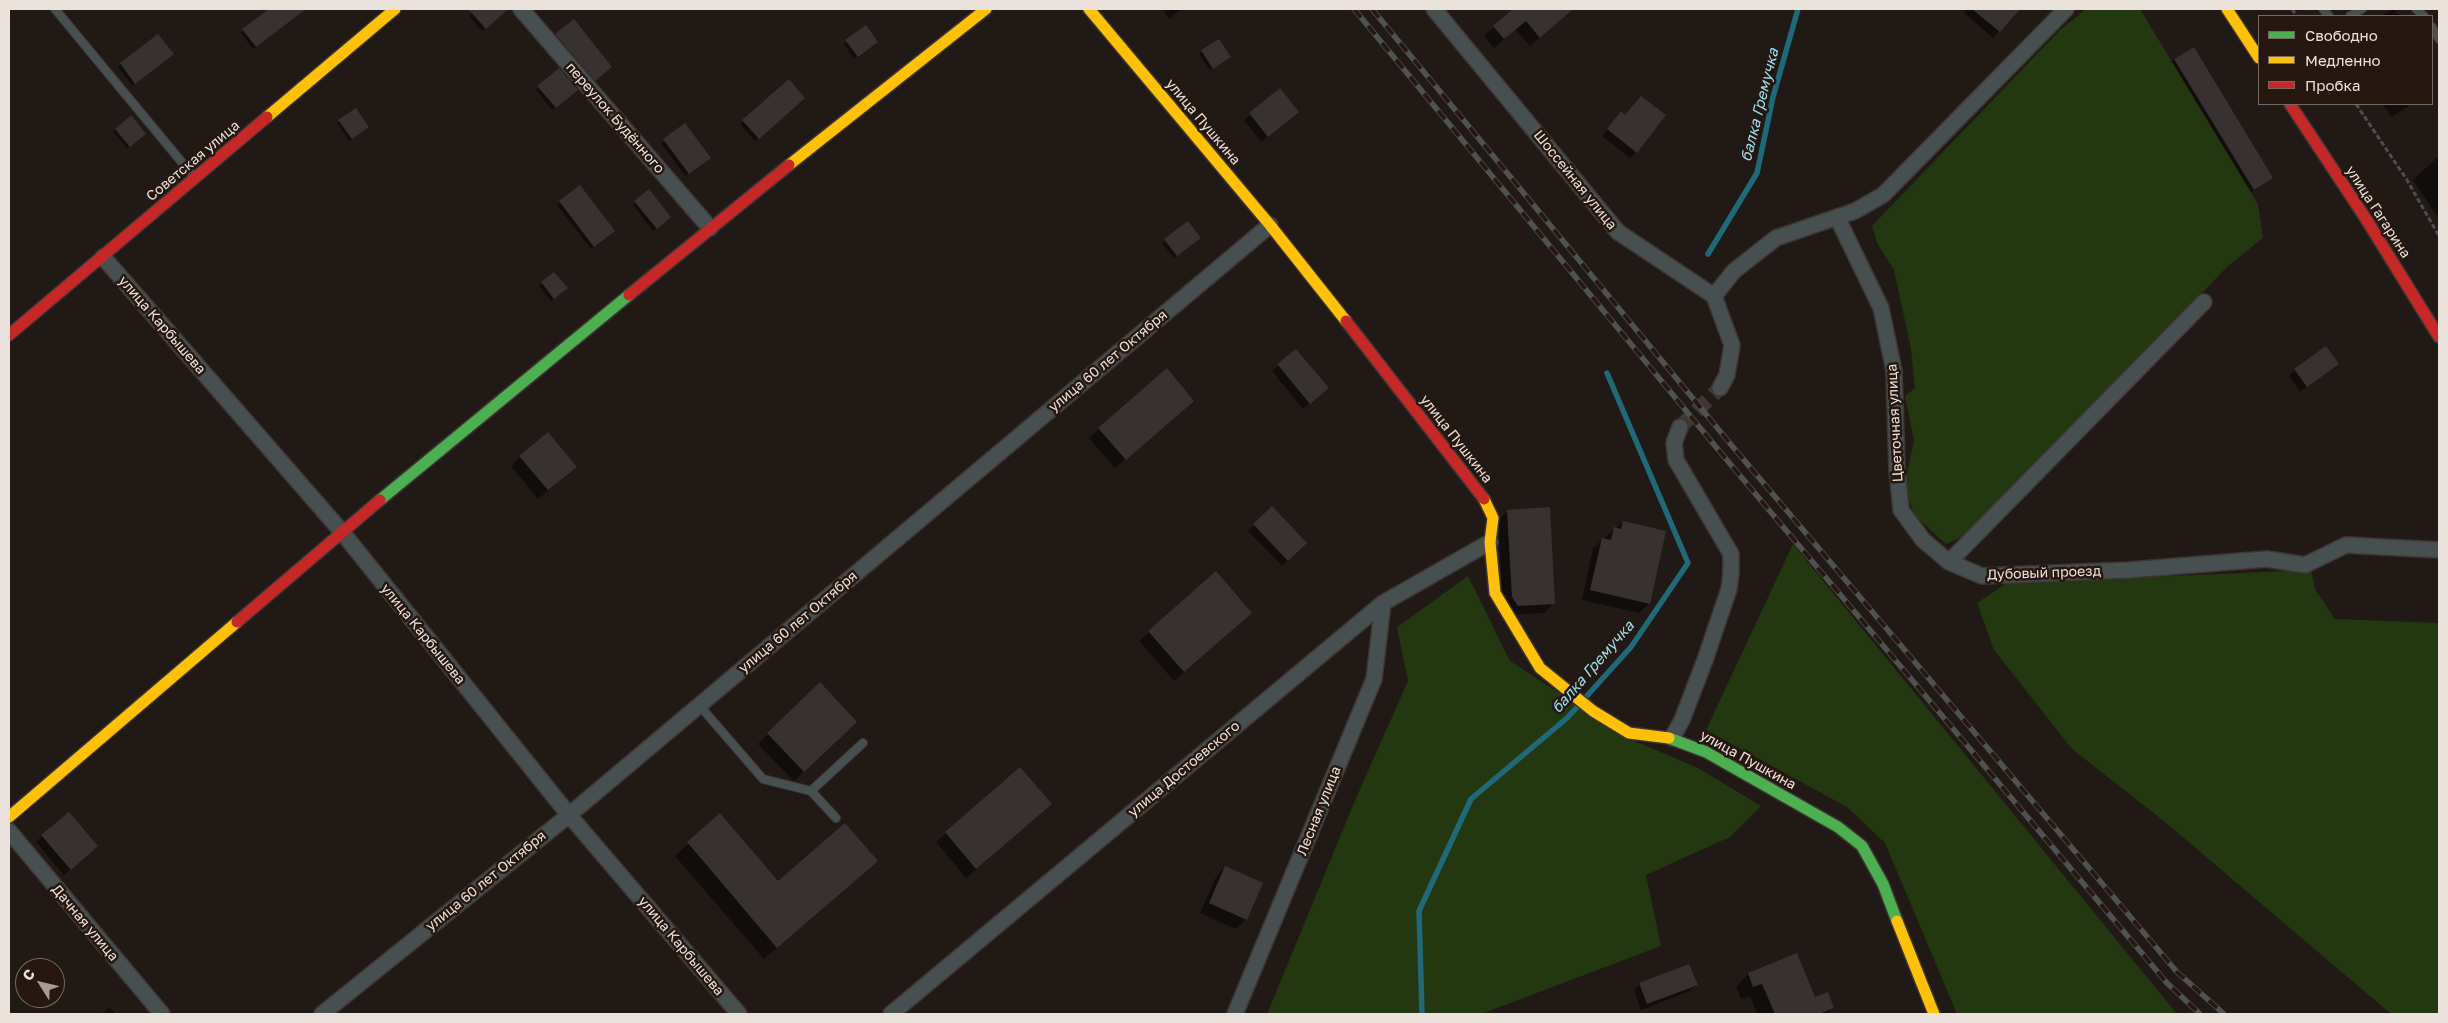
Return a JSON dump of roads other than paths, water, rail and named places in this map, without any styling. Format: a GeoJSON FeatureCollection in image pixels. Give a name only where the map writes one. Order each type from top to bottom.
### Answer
{"type":"FeatureCollection","features":[{"type":"Feature","properties":{"kind":"street","name":"Советская улица"},"geometry":{"type":"LineString","coordinates":[[9,335],[395,9]]}},
{"type":"Feature","properties":{"kind":"street","name":"переулок Будённого"},"geometry":{"type":"LineString","coordinates":[[520,9],[710,228]]}},
{"type":"Feature","properties":{"kind":"street"},"geometry":{"type":"LineString","coordinates":[[9,817],[342,532],[710,228],[986,9]]}},
{"type":"Feature","properties":{"kind":"street","name":"улица Пушкина"},"geometry":{"type":"LineString","coordinates":[[1089,9],[1270,225],[1480,492],[1493,518],[1490,542],[1496,593],[1540,668],[1593,711],[1629,733],[1672,738],[1715,757],[1838,827],[1862,846],[1883,884],[1934,1014]]}},
{"type":"Feature","properties":{"kind":"street","name":"Шоссейная улица"},"geometry":{"type":"LineString","coordinates":[[1434,9],[1618,232],[1714,296]]}},
{"type":"Feature","properties":{"kind":"street"},"geometry":{"type":"LineString","coordinates":[[1720,388],[1729,368],[1732,345],[1714,296],[1734,271],[1776,238],[1855,211],[1882,195],[2066,9]]}},
{"type":"Feature","properties":{"kind":"street"},"geometry":{"type":"LineString","coordinates":[[2227,9],[2258,56]]}},
{"type":"Feature","properties":{"kind":"street","name":"улица Гагарина"},"geometry":{"type":"LineString","coordinates":[[2291,105],[2366,219],[2439,337]]}},
{"type":"Feature","properties":{"kind":"street","name":"Цветочная улица"},"geometry":{"type":"LineString","coordinates":[[1837,217],[1881,308],[1894,371],[1897,470],[1901,510],[1923,540],[1949,562]]}},
{"type":"Feature","properties":{"kind":"street","name":"улица 60 лет Октября"},"geometry":{"type":"LineString","coordinates":[[322,1014],[569,814],[1270,225]]}},
{"type":"Feature","properties":{"kind":"street","name":"улица Карбышева"},"geometry":{"type":"LineString","coordinates":[[103,257],[342,532],[569,814],[739,1014]]}},
{"type":"Feature","properties":{"kind":"street"},"geometry":{"type":"LineString","coordinates":[[1949,562],[2204,302]]}},
{"type":"Feature","properties":{"kind":"street"},"geometry":{"type":"LineString","coordinates":[[1672,738],[1682,720],[1705,660],[1729,589],[1731,573],[1731,554],[1676,460],[1674,443],[1680,427]]}},
{"type":"Feature","properties":{"kind":"street","name":"улица Достоевского"},"geometry":{"type":"LineString","coordinates":[[891,1014],[1383,603],[1490,542]]}},
{"type":"Feature","properties":{"kind":"street","name":"Дубовый проезд"},"geometry":{"type":"LineString","coordinates":[[1949,562],[1982,576],[2129,570],[2267,559],[2305,566],[2346,545],[2439,550]]}},
{"type":"Feature","properties":{"kind":"street","name":"Лесная улица"},"geometry":{"type":"LineString","coordinates":[[1235,1014],[1374,679],[1383,603]]}},
{"type":"Feature","properties":{"kind":"street","name":"Дачная улица"},"geometry":{"type":"LineString","coordinates":[[9,831],[162,1014]]}},
{"type":"Feature","properties":{"kind":"lane"},"geometry":{"type":"LineString","coordinates":[[55,9],[196,178]]}},
{"type":"Feature","properties":{"kind":"lane"},"geometry":{"type":"LineString","coordinates":[[699,705],[763,779],[811,791],[836,818]]}},
{"type":"Feature","properties":{"kind":"lane"},"geometry":{"type":"LineString","coordinates":[[811,791],[863,743]]}},
{"type":"Feature","properties":{"kind":"waterway","name":"балка Гремучка"},"geometry":{"type":"LineString","coordinates":[[1708,254],[1757,173],[1773,97],[1798,9]]}},
{"type":"Feature","properties":{"kind":"waterway","name":"балка Гремучка"},"geometry":{"type":"LineString","coordinates":[[1585,698],[1631,647],[1688,563],[1607,373]]}},
{"type":"Feature","properties":{"kind":"waterway","name":"балка Гремучка"},"geometry":{"type":"LineString","coordinates":[[1422,1014],[1419,911],[1471,799],[1567,718],[1579,705]]}},
{"type":"Feature","properties":{"kind":"tunnel"},"geometry":{"type":"LineString","coordinates":[[1680,427],[1720,388]]}},
{"type":"Feature","properties":{"kind":"railway"},"geometry":{"type":"LineString","coordinates":[[1354,9],[1721,453],[2167,983],[2200,1014]]}},
{"type":"Feature","properties":{"kind":"railway"},"geometry":{"type":"LineString","coordinates":[[1372,9],[1733,447],[2177,972],[2224,1014]]}}]}
